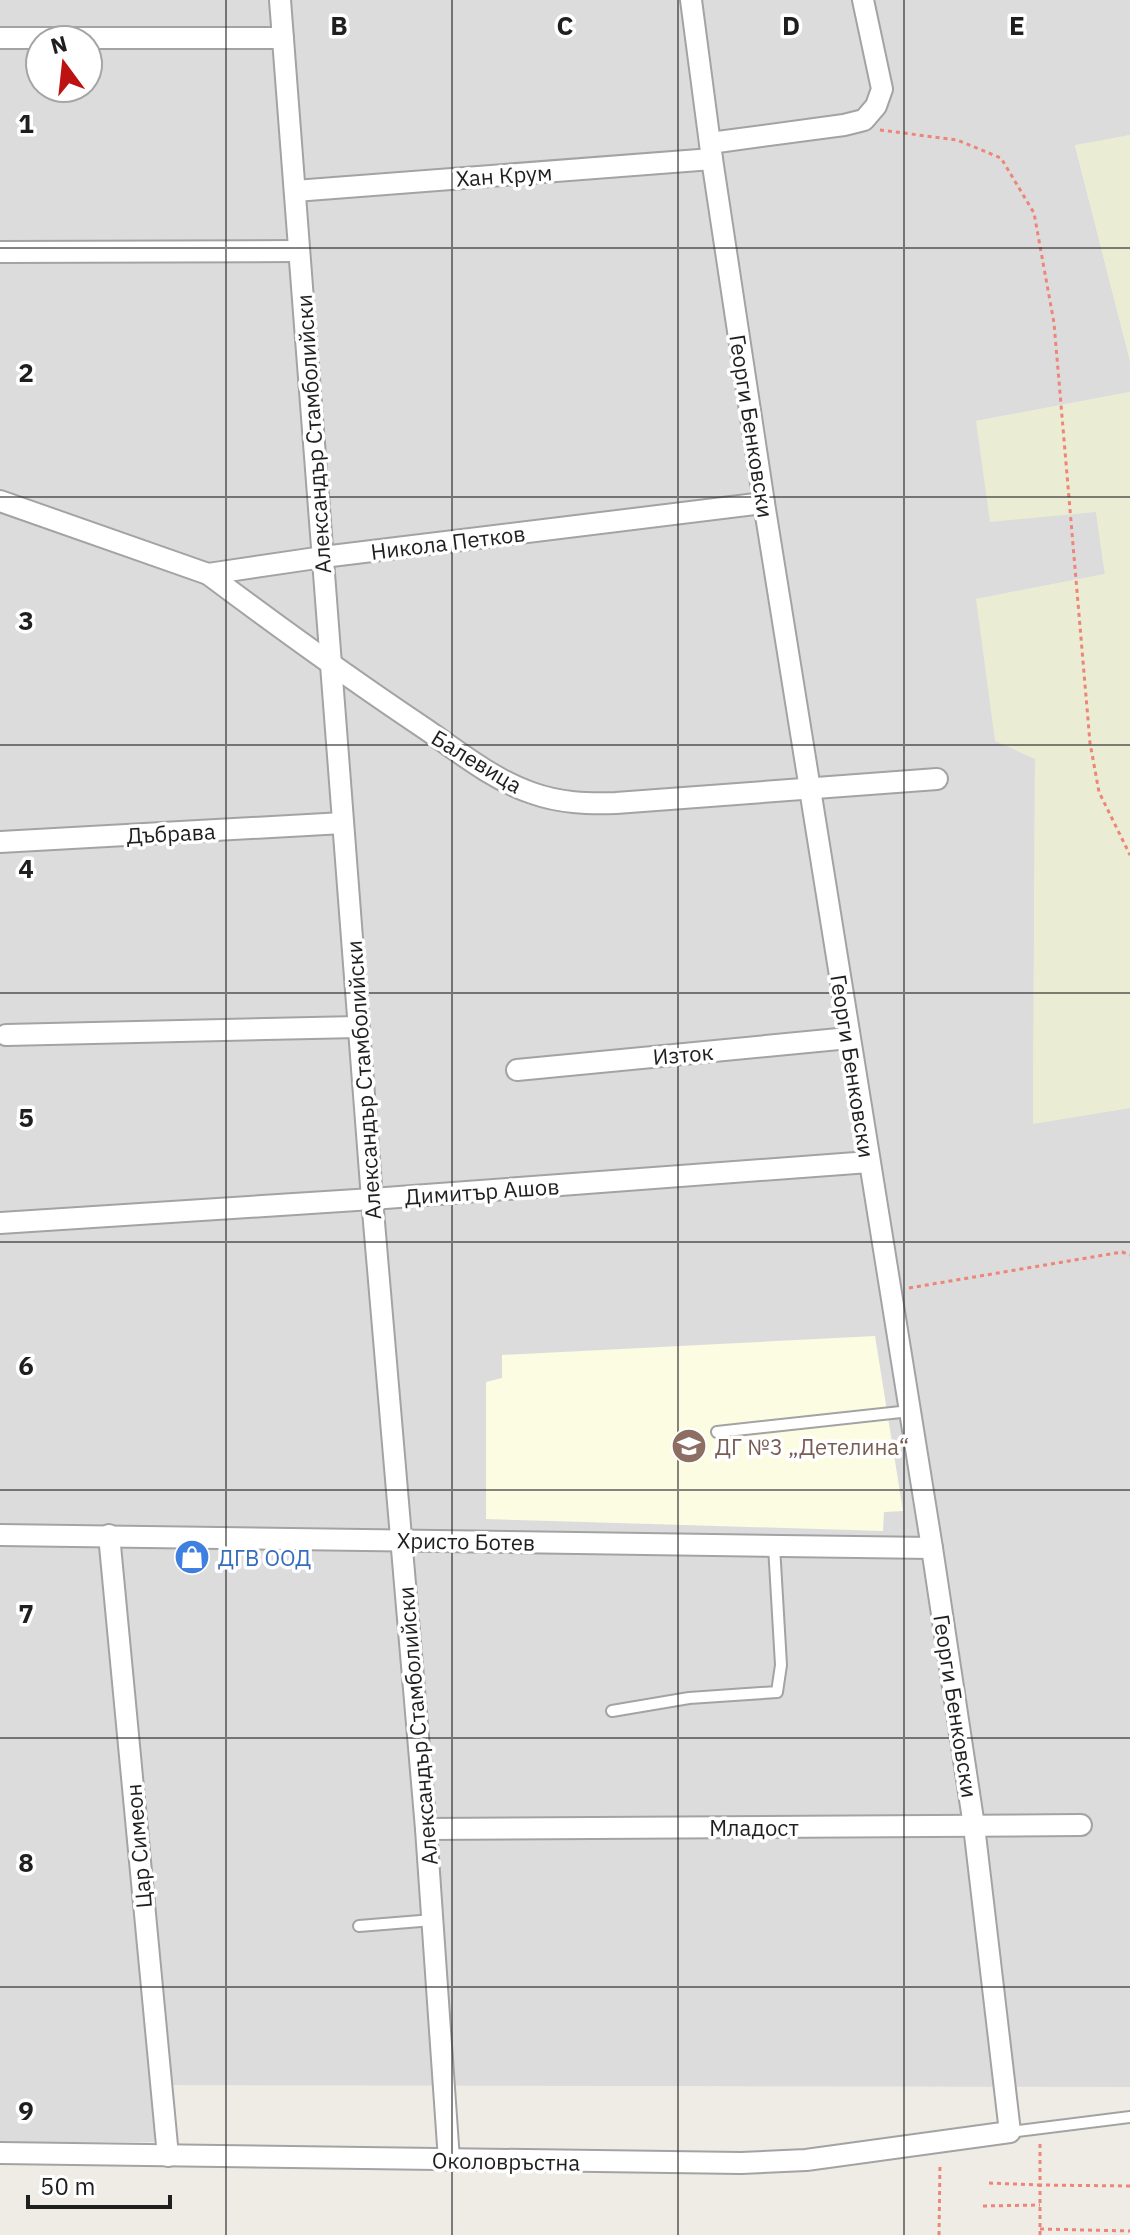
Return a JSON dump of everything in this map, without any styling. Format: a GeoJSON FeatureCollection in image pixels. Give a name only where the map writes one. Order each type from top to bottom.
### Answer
{"type":"FeatureCollection","features":[{"type":"Feature","properties":{"kind":"street","name":"Александър Стамболийски"},"geometry":{"type":"LineString","coordinates":[[280,0],[358,1027],[426,1829],[449,2160]]}},
{"type":"Feature","properties":{"kind":"street","name":"Георги Бенковски"},"geometry":{"type":"LineString","coordinates":[[691,0],[808,789],[932,1548],[974,1826],[1010,2132]]}},
{"type":"Feature","properties":{"kind":"street"},"geometry":{"type":"LineString","coordinates":[[844,125],[864,120],[876,106],[882,89],[863,0]]}},
{"type":"Feature","properties":{"kind":"street"},"geometry":{"type":"LineString","coordinates":[[0,38],[283,38]]}},
{"type":"Feature","properties":{"kind":"street","name":"Хан Крум"},"geometry":{"type":"LineString","coordinates":[[295,191],[711,151],[844,125]]}},
{"type":"Feature","properties":{"kind":"street"},"geometry":{"type":"LineString","coordinates":[[0,252],[299,251]]}},
{"type":"Feature","properties":{"kind":"street","name":"Никола Петков"},"geometry":{"type":"LineString","coordinates":[[0,501],[208,574],[764,503]]}},
{"type":"Feature","properties":{"kind":"street","name":"Балевица"},"geometry":{"type":"LineString","coordinates":[[208,574],[332,667],[504,781],[557,801],[616,803],[937,779]]}},
{"type":"Feature","properties":{"kind":"street","name":"Дъбрава"},"geometry":{"type":"LineString","coordinates":[[0,842],[343,823]]}},
{"type":"Feature","properties":{"kind":"street"},"geometry":{"type":"LineString","coordinates":[[6,1035],[358,1027]]}},
{"type":"Feature","properties":{"kind":"street","name":"Изток"},"geometry":{"type":"LineString","coordinates":[[517,1070],[849,1038]]}},
{"type":"Feature","properties":{"kind":"street","name":"Димитър Ашов"},"geometry":{"type":"LineString","coordinates":[[0,1223],[869,1162]]}},
{"type":"Feature","properties":{"kind":"street","name":"Христо Ботев"},"geometry":{"type":"LineString","coordinates":[[0,1535],[932,1548]]}},
{"type":"Feature","properties":{"kind":"street","name":"Цар Симеон"},"geometry":{"type":"LineString","coordinates":[[109,1535],[168,2156]]}},
{"type":"Feature","properties":{"kind":"street","name":"Младост"},"geometry":{"type":"LineString","coordinates":[[426,1829],[1081,1825]]}},
{"type":"Feature","properties":{"kind":"street","name":"Околовръстна"},"geometry":{"type":"LineString","coordinates":[[0,2153],[741,2163],[806,2160],[1010,2132]]}},
{"type":"Feature","properties":{"kind":"lane"},"geometry":{"type":"LineString","coordinates":[[717,1432],[910,1411]]}},
{"type":"Feature","properties":{"kind":"lane"},"geometry":{"type":"LineString","coordinates":[[612,1711],[689,1698],[777,1692],[781,1665],[774,1546]]}},
{"type":"Feature","properties":{"kind":"lane"},"geometry":{"type":"LineString","coordinates":[[359,1926],[433,1920]]}},
{"type":"Feature","properties":{"kind":"lane"},"geometry":{"type":"LineString","coordinates":[[1010,2132],[1130,2117]]}},
{"type":"Feature","properties":{"kind":"path"},"geometry":{"type":"LineString","coordinates":[[844,125],[957,140],[1001,158],[1034,213],[1054,323],[1090,743],[1099,792],[1130,855]]}},
{"type":"Feature","properties":{"kind":"path"},"geometry":{"type":"LineString","coordinates":[[890,1291],[1122,1252],[1130,1255]]}},
{"type":"Feature","properties":{"kind":"path"},"geometry":{"type":"LineString","coordinates":[[1041,2128],[1040,2232],[1130,2231]]}},
{"type":"Feature","properties":{"kind":"path"},"geometry":{"type":"LineString","coordinates":[[939,2235],[941,2142]]}},
{"type":"Feature","properties":{"kind":"path"},"geometry":{"type":"LineString","coordinates":[[989,2183],[1130,2186]]}},
{"type":"Feature","properties":{"kind":"path"},"geometry":{"type":"LineString","coordinates":[[983,2206],[1040,2205]]}},
{"type":"Feature","properties":{"kind":"shaded area"},"geometry":{"type":"Polygon","coordinates":[[[0,0],[1130,0],[1130,135],[1075,146],[1130,361],[1130,392],[976,421],[1096,512],[1105,574],[976,599],[1035,759],[1033,1123],[1130,1108],[1130,2087],[155,2085],[154,2142],[0,2142],[0,0]]]}},
{"type":"Feature","properties":{"kind":"shaded area"},"geometry":{"type":"Polygon","coordinates":[[[1130,135],[1130,361],[1075,145],[1130,135]]]}},
{"type":"Feature","properties":{"kind":"shaded area"},"geometry":{"type":"Polygon","coordinates":[[[1130,392],[1130,1108],[1033,1124],[1035,759],[995,741],[976,599],[1105,574],[1096,512],[990,522],[976,421],[1130,392]]]}},
{"type":"Feature","properties":{"kind":"shaded area","name":"ДГ №3 „Детелина“"},"geometry":{"type":"Polygon","coordinates":[[[875,1336],[903,1511],[884,1512],[883,1531],[486,1519],[486,1382],[502,1378],[502,1355],[875,1336]]]}},
{"type":"Feature","properties":{"kind":"place","name":"ДГ №3 „Детелина“"},"geometry":{"type":"Point","coordinates":[689,1446]}},
{"type":"Feature","properties":{"kind":"place","name":"ДГВ ООД"},"geometry":{"type":"Point","coordinates":[192,1557]}}]}
